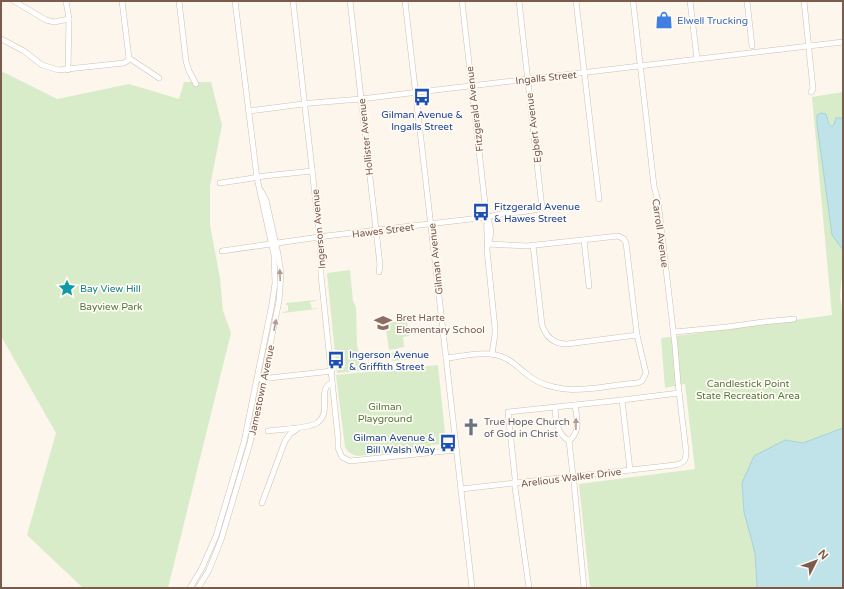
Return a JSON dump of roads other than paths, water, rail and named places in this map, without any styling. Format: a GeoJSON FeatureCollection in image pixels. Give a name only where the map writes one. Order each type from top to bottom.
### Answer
{"type":"FeatureCollection","features":[{"type":"Feature","properties":{"kind":"street"},"geometry":{"type":"LineString","coordinates":[[14,1],[46,20],[54,22],[69,19]]}},
{"type":"Feature","properties":{"kind":"street"},"geometry":{"type":"LineString","coordinates":[[23,6],[26,1]]}},
{"type":"Feature","properties":{"kind":"street"},"geometry":{"type":"LineString","coordinates":[[66,1],[69,19],[68,70]]}},
{"type":"Feature","properties":{"kind":"street"},"geometry":{"type":"LineString","coordinates":[[122,1],[129,58],[159,78]]}},
{"type":"Feature","properties":{"kind":"street"},"geometry":{"type":"LineString","coordinates":[[179,1],[186,61],[189,71],[196,84]]}},
{"type":"Feature","properties":{"kind":"street","name":"Jamestown Avenue"},"geometry":{"type":"LineString","coordinates":[[198,588],[215,557],[253,432],[278,311],[280,292],[280,268],[266,200],[259,187],[257,178],[235,1]]}},
{"type":"Feature","properties":{"kind":"street","name":"Ingerson Avenue"},"geometry":{"type":"LineString","coordinates":[[293,1],[322,259],[321,275],[332,371],[338,448],[342,457],[350,461],[456,450]]}},
{"type":"Feature","properties":{"kind":"street","name":"Hollister Avenue"},"geometry":{"type":"LineString","coordinates":[[350,1],[380,265],[379,272]]}},
{"type":"Feature","properties":{"kind":"street","name":"Gilman Avenue"},"geometry":{"type":"LineString","coordinates":[[405,1],[472,588]]}},
{"type":"Feature","properties":{"kind":"street","name":"Fitzgerald Avenue"},"geometry":{"type":"LineString","coordinates":[[462,1],[488,217],[486,229],[488,244],[487,251],[495,334],[492,354]]}},
{"type":"Feature","properties":{"kind":"street","name":"Egbert Avenue"},"geometry":{"type":"LineString","coordinates":[[519,1],[542,208]]}},
{"type":"Feature","properties":{"kind":"street"},"geometry":{"type":"LineString","coordinates":[[576,1],[599,199]]}},
{"type":"Feature","properties":{"kind":"street","name":"Carroll Avenue"},"geometry":{"type":"LineString","coordinates":[[633,1],[654,186],[658,201],[674,332],[686,451],[685,459],[682,464]]}},
{"type":"Feature","properties":{"kind":"street"},"geometry":{"type":"LineString","coordinates":[[690,1],[696,59]]}},
{"type":"Feature","properties":{"kind":"street"},"geometry":{"type":"LineString","coordinates":[[747,1],[752,46]]}},
{"type":"Feature","properties":{"kind":"street"},"geometry":{"type":"LineString","coordinates":[[804,1],[812,91]]}},
{"type":"Feature","properties":{"kind":"street"},"geometry":{"type":"LineString","coordinates":[[1,39],[24,51],[42,65],[58,70],[124,63],[129,58]]}},
{"type":"Feature","properties":{"kind":"street","name":"Ingalls Street"},"geometry":{"type":"LineString","coordinates":[[248,112],[305,104],[416,93],[472,85],[843,42]]}},
{"type":"Feature","properties":{"kind":"street"},"geometry":{"type":"LineString","coordinates":[[220,183],[312,171]]}},
{"type":"Feature","properties":{"kind":"street","name":"Hawes Street"},"geometry":{"type":"LineString","coordinates":[[222,251],[319,237],[431,225],[542,208]]}},
{"type":"Feature","properties":{"kind":"street"},"geometry":{"type":"LineString","coordinates":[[446,358],[492,354],[507,359],[525,373],[545,385],[567,390],[637,383],[642,381],[646,373],[636,336],[625,241],[622,237],[618,236],[524,246],[488,244]]}},
{"type":"Feature","properties":{"kind":"street"},"geometry":{"type":"LineString","coordinates":[[584,240],[589,286]]}},
{"type":"Feature","properties":{"kind":"street","name":"Jamestown Avenue"},"geometry":{"type":"LineString","coordinates":[[190,588],[207,558],[216,536],[247,430],[274,291],[274,244]]}},
{"type":"Feature","properties":{"kind":"street"},"geometry":{"type":"LineString","coordinates":[[533,245],[542,325],[549,337],[557,342],[567,344],[636,336]]}},
{"type":"Feature","properties":{"kind":"street"},"geometry":{"type":"LineString","coordinates":[[674,332],[794,319]]}},
{"type":"Feature","properties":{"kind":"street"},"geometry":{"type":"LineString","coordinates":[[257,380],[332,371]]}},
{"type":"Feature","properties":{"kind":"street"},"geometry":{"type":"LineString","coordinates":[[268,431],[315,424],[322,418],[325,410],[325,390],[328,384],[332,383]]}},
{"type":"Feature","properties":{"kind":"street"},"geometry":{"type":"LineString","coordinates":[[529,588],[515,487],[516,478],[508,412],[555,408],[679,393]]}},
{"type":"Feature","properties":{"kind":"street"},"geometry":{"type":"LineString","coordinates":[[622,400],[630,470]]}},
{"type":"Feature","properties":{"kind":"street"},"geometry":{"type":"LineString","coordinates":[[569,440],[576,433],[578,426],[575,405]]}},
{"type":"Feature","properties":{"kind":"street"},"geometry":{"type":"LineString","coordinates":[[555,408],[557,427],[560,434],[569,440]]}},
{"type":"Feature","properties":{"kind":"street"},"geometry":{"type":"LineString","coordinates":[[262,503],[287,437],[293,431],[302,427]]}},
{"type":"Feature","properties":{"kind":"street"},"geometry":{"type":"LineString","coordinates":[[247,430],[253,432]]}},
{"type":"Feature","properties":{"kind":"street"},"geometry":{"type":"LineString","coordinates":[[569,440],[584,588]]}},
{"type":"Feature","properties":{"kind":"street","name":"Arelious Walker Drive"},"geometry":{"type":"LineString","coordinates":[[461,489],[682,464]]}},
{"type":"Feature","properties":{"kind":"street"},"geometry":{"type":"LineString","coordinates":[[224,508],[230,510]]}},
{"type":"Feature","properties":{"kind":"water"},"geometry":{"type":"Polygon","coordinates":[[[821,113],[826,114],[829,124],[832,127],[836,118],[843,119],[843,250],[832,235],[817,124],[817,115],[821,113]]]}},
{"type":"Feature","properties":{"kind":"water"},"geometry":{"type":"Polygon","coordinates":[[[843,428],[843,588],[756,588],[755,553],[744,512],[742,483],[754,456],[785,440],[803,443],[843,428]]]}},
{"type":"Feature","properties":{"kind":"place","name":"Elwell Trucking"},"geometry":{"type":"Point","coordinates":[664,20]}},
{"type":"Feature","properties":{"kind":"place","name":"Gilman Avenue & Ingalls Street"},"geometry":{"type":"Point","coordinates":[422,97]}},
{"type":"Feature","properties":{"kind":"place","name":"Fitzgerald Avenue & Hawes Street"},"geometry":{"type":"Point","coordinates":[481,212]}},
{"type":"Feature","properties":{"kind":"place","name":"Bay View Hill"},"geometry":{"type":"Point","coordinates":[67,288]}},
{"type":"Feature","properties":{"kind":"place","name":"Bret Harte Elementary School"},"geometry":{"type":"Point","coordinates":[383,323]}},
{"type":"Feature","properties":{"kind":"place","name":"Ingerson Avenue & Griffith Street"},"geometry":{"type":"Point","coordinates":[336,360]}},
{"type":"Feature","properties":{"kind":"place","name":"True Hope Church of God in Christ"},"geometry":{"type":"Point","coordinates":[471,427]}},
{"type":"Feature","properties":{"kind":"place","name":"Gilman Avenue & Bill Walsh Way"},"geometry":{"type":"Point","coordinates":[448,443]}},
{"type":"Feature","properties":{"kind":"park label","name":"Bayview Park"},"geometry":{"type":"Point","coordinates":[111,306]}},
{"type":"Feature","properties":{"kind":"park label","name":"Candlestick Point State Recreation Area"},"geometry":{"type":"Point","coordinates":[748,388]}},
{"type":"Feature","properties":{"kind":"park label","name":"Gilman Playground"},"geometry":{"type":"Point","coordinates":[385,412]}}]}
